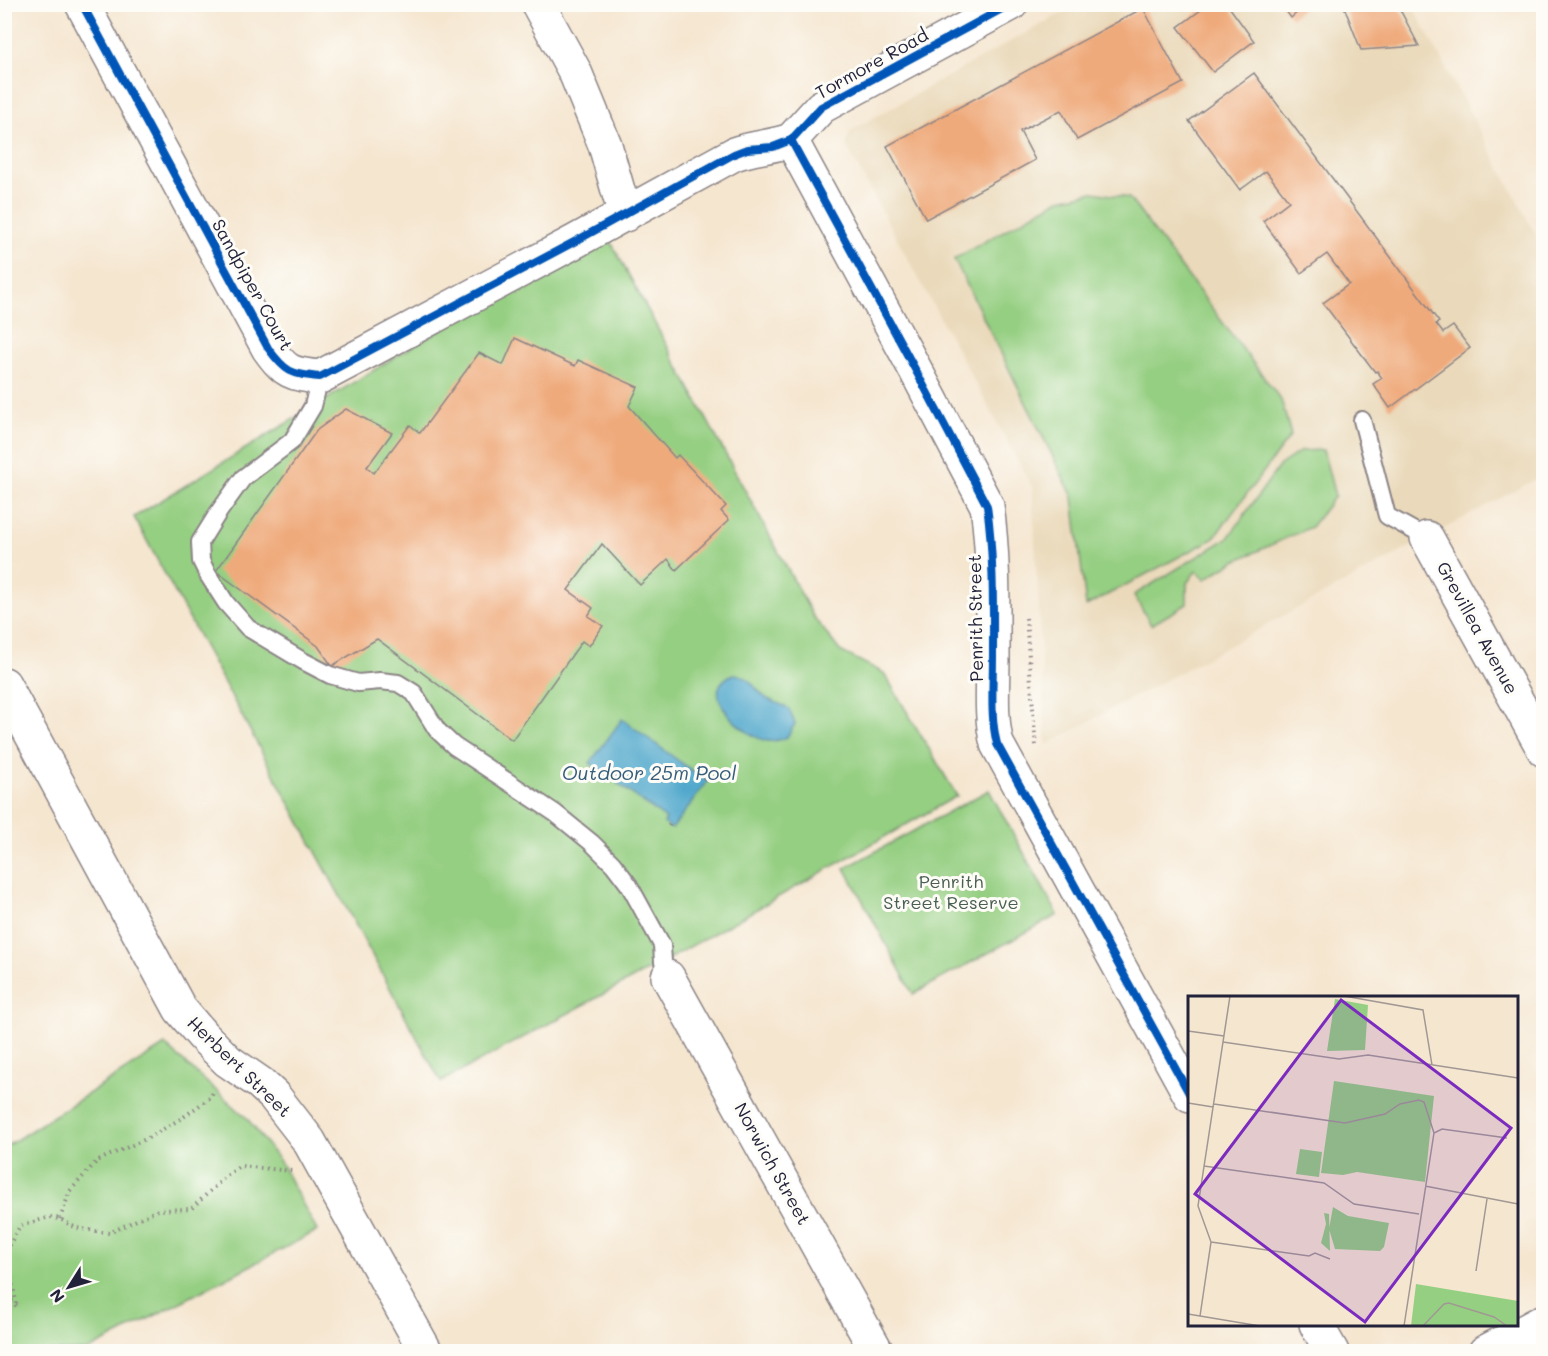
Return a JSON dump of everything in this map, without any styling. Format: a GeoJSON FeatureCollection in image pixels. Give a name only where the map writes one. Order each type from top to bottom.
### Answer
{"type":"FeatureCollection","features":[{"type":"Feature","properties":{"kind":"street","name":"Sandpiper Court"},"geometry":{"type":"LineString","coordinates":[[82,4],[268,348],[280,364],[295,375],[321,377]]}},
{"type":"Feature","properties":{"kind":"street"},"geometry":{"type":"LineString","coordinates":[[538,4],[575,72],[605,145],[637,208]]}},
{"type":"Feature","properties":{"kind":"street","name":"Tormore Road"},"geometry":{"type":"LineString","coordinates":[[791,140],[821,107],[1011,4]]}},
{"type":"Feature","properties":{"kind":"street"},"geometry":{"type":"LineString","coordinates":[[321,377],[734,154],[747,149],[774,147],[791,140]]}},
{"type":"Feature","properties":{"kind":"street","name":"Penrith Street"},"geometry":{"type":"LineString","coordinates":[[791,140],[987,506],[990,526],[992,605],[992,710],[997,744],[1188,1091]]}},
{"type":"Feature","properties":{"kind":"street","name":"Grevillea Avenue"},"geometry":{"type":"LineString","coordinates":[[1427,538],[1544,750]]}},
{"type":"Feature","properties":{"kind":"street","name":"Herbert Street"},"geometry":{"type":"LineString","coordinates":[[4,684],[180,1009],[228,1061],[260,1083],[288,1111],[328,1174],[426,1352]]}},
{"type":"Feature","properties":{"kind":"street","name":"Norwich Street"},"geometry":{"type":"LineString","coordinates":[[668,976],[877,1352]]}},
{"type":"Feature","properties":{"kind":"street"},"geometry":{"type":"LineString","coordinates":[[1485,1352],[1544,1321]]}},
{"type":"Feature","properties":{"kind":"street"},"geometry":{"type":"LineString","coordinates":[[1317,1326],[1332,1352]]}},
{"type":"Feature","properties":{"kind":"lane"},"geometry":{"type":"LineString","coordinates":[[321,377],[313,406],[292,441],[243,478],[200,542],[201,561],[208,575],[226,603],[248,628],[303,661],[330,675],[358,683],[380,681],[398,683],[414,693],[437,730],[454,746],[555,813],[592,843],[614,864],[629,885],[662,945],[663,962],[668,976]]}},
{"type":"Feature","properties":{"kind":"lane"},"geometry":{"type":"LineString","coordinates":[[1362,420],[1387,516],[1427,538]]}},
{"type":"Feature","properties":{"kind":"path"},"geometry":{"type":"LineString","coordinates":[[1026,614],[1035,746],[1041,756]]}},
{"type":"Feature","properties":{"kind":"path"},"geometry":{"type":"LineString","coordinates":[[669,826],[672,821]]}},
{"type":"Feature","properties":{"kind":"path"},"geometry":{"type":"LineString","coordinates":[[60,1218],[70,1191],[97,1161],[148,1138],[211,1097],[228,1061]]}},
{"type":"Feature","properties":{"kind":"path"},"geometry":{"type":"LineString","coordinates":[[4,1291],[17,1307],[6,1251],[20,1226],[50,1217],[60,1218],[76,1228],[108,1233],[158,1210],[191,1209],[240,1166],[328,1174]]}},
{"type":"Feature","properties":{"kind":"shaded area"},"geometry":{"type":"Polygon","coordinates":[[[1076,5],[1412,5],[1543,248],[1543,475],[1046,745],[1032,487],[846,145],[850,131],[1076,5]]]}},
{"type":"Feature","properties":{"kind":"green space"},"geometry":{"type":"Polygon","coordinates":[[[1093,192],[1129,198],[1281,400],[1291,435],[1213,539],[1086,606],[1073,497],[954,259],[1060,199],[1093,192]]]}},
{"type":"Feature","properties":{"kind":"green space"},"geometry":{"type":"Polygon","coordinates":[[[604,229],[813,616],[840,651],[884,673],[957,796],[663,962],[441,1082],[134,517],[604,229]]]}},
{"type":"Feature","properties":{"kind":"green space"},"geometry":{"type":"Polygon","coordinates":[[[1323,450],[1335,496],[1311,527],[1233,562],[1205,579],[1196,571],[1187,583],[1187,604],[1151,625],[1134,595],[1228,538],[1280,465],[1301,451],[1323,450]]]}},
{"type":"Feature","properties":{"kind":"green space","name":"Penrith Street Reserve"},"geometry":{"type":"Polygon","coordinates":[[[989,790],[1058,915],[913,994],[845,868],[989,790]]]}},
{"type":"Feature","properties":{"kind":"green space"},"geometry":{"type":"Polygon","coordinates":[[[165,1045],[247,1118],[281,1163],[317,1231],[87,1351],[5,1351],[5,1147],[165,1045]]]}},
{"type":"Feature","properties":{"kind":"water"},"geometry":{"type":"Polygon","coordinates":[[[734,674],[748,680],[766,698],[789,709],[795,724],[787,737],[770,741],[758,738],[746,731],[726,712],[718,691],[723,681],[734,674]]]}},
{"type":"Feature","properties":{"kind":"water","name":"Outdoor 25m Pool"},"geometry":{"type":"Polygon","coordinates":[[[622,719],[698,775],[702,771],[710,778],[672,829],[664,823],[666,819],[590,763],[622,719]]]}},
{"type":"Feature","properties":{"kind":"building"},"geometry":{"type":"Polygon","coordinates":[[[1209,4],[1227,4],[1254,41],[1213,72],[1178,27],[1209,4]]]}},
{"type":"Feature","properties":{"kind":"building"},"geometry":{"type":"Polygon","coordinates":[[[1281,4],[1307,4],[1291,18],[1281,4]]]}},
{"type":"Feature","properties":{"kind":"building"},"geometry":{"type":"Polygon","coordinates":[[[1343,4],[1397,4],[1419,46],[1361,50],[1343,4]]]}},
{"type":"Feature","properties":{"kind":"building"},"geometry":{"type":"Polygon","coordinates":[[[1143,8],[1183,83],[1077,140],[1061,110],[1020,131],[1035,160],[926,219],[887,146],[1143,8]]]}},
{"type":"Feature","properties":{"kind":"building"},"geometry":{"type":"Polygon","coordinates":[[[1254,73],[1439,322],[1436,324],[1443,333],[1453,326],[1470,348],[1390,408],[1373,384],[1382,378],[1323,303],[1349,284],[1327,254],[1301,273],[1263,221],[1289,201],[1266,171],[1240,190],[1189,121],[1254,73]]]}},
{"type":"Feature","properties":{"kind":"building"},"geometry":{"type":"Polygon","coordinates":[[[515,338],[575,366],[578,360],[638,387],[629,406],[675,458],[678,455],[726,506],[721,511],[729,520],[676,570],[668,559],[640,585],[602,544],[568,590],[593,608],[588,616],[603,626],[589,646],[582,641],[512,740],[377,639],[332,666],[318,646],[216,571],[317,430],[346,409],[392,433],[367,467],[374,473],[410,425],[420,433],[479,353],[503,365],[515,338]]]}},
{"type":"Feature","properties":{"kind":"cycle path"},"geometry":{"type":"LineString","coordinates":[[82,4],[268,348],[290,371],[320,377],[734,154],[747,149],[773,147],[791,140],[821,107],[1011,4]]}},
{"type":"Feature","properties":{"kind":"cycle path"},"geometry":{"type":"LineString","coordinates":[[791,140],[987,506],[993,582],[993,712],[997,744],[1188,1091]]}}]}
